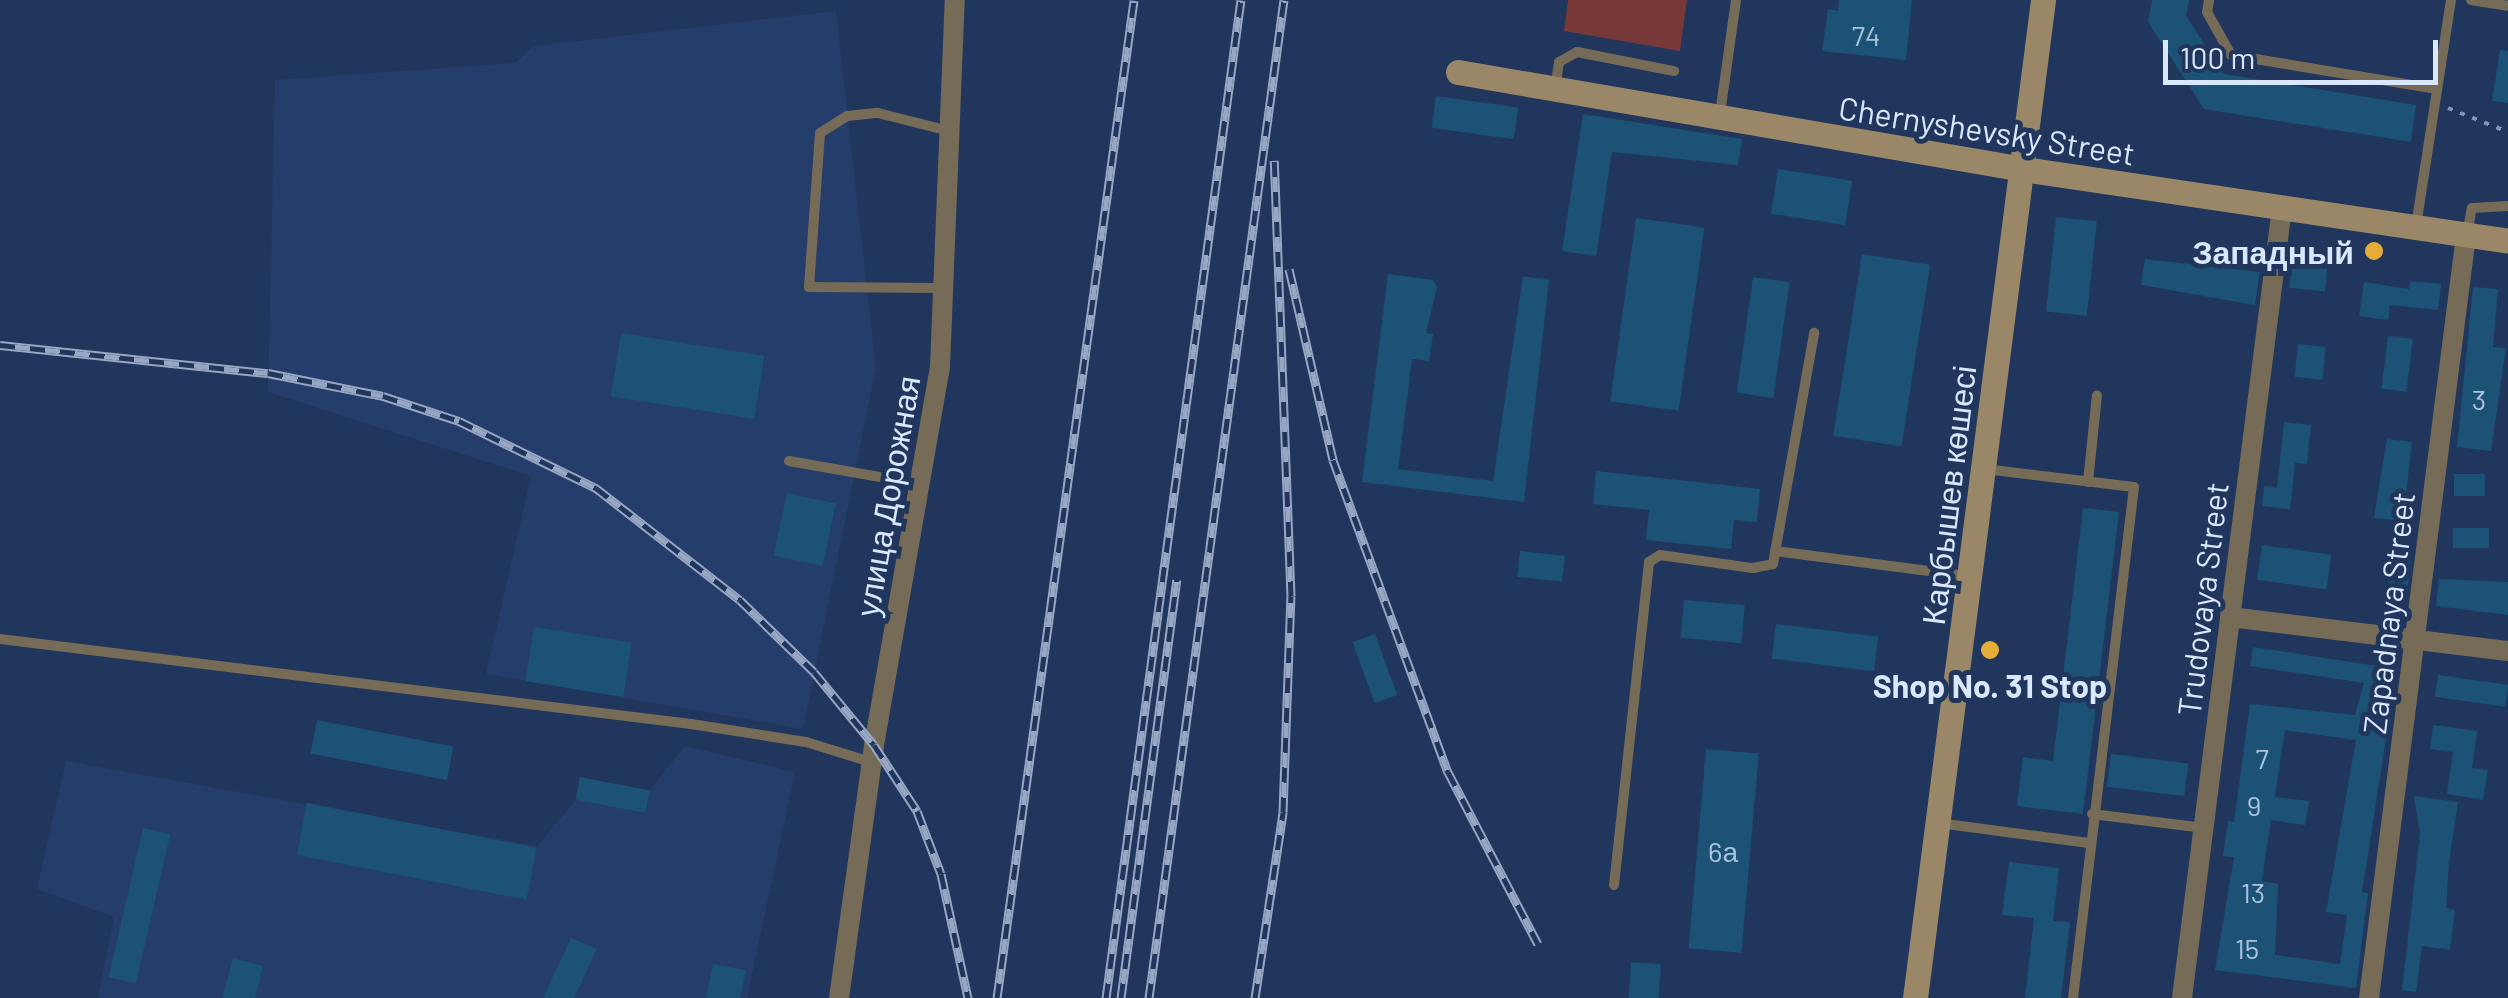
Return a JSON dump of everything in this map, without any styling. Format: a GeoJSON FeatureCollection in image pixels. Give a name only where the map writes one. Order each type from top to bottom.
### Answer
{"type":"FeatureCollection","features":[{"type":"Feature","properties":{"kind":"street","name":"улица Дорожная"},"geometry":{"type":"LineString","coordinates":[[839,998],[872,762],[940,367],[954,0]]}},
{"type":"Feature","properties":{"kind":"street","name":"Карбышев көшесі"},"geometry":{"type":"LineString","coordinates":[[1915,998],[2043,0]]}},
{"type":"Feature","properties":{"kind":"street","name":"Chernyshevsky Street"},"geometry":{"type":"LineString","coordinates":[[1458,72],[1719,120],[2023,169],[2508,241]]}},
{"type":"Feature","properties":{"kind":"street","name":"Trudovaya Street"},"geometry":{"type":"LineString","coordinates":[[2182,998],[2282,208]]}},
{"type":"Feature","properties":{"kind":"street","name":"Zapadnaya Street"},"geometry":{"type":"LineString","coordinates":[[2369,998],[2466,235]]}},
{"type":"Feature","properties":{"kind":"street"},"geometry":{"type":"LineString","coordinates":[[2230,617],[2508,651]]}},
{"type":"Feature","properties":{"kind":"lane"},"geometry":{"type":"LineString","coordinates":[[1719,120],[1736,0]]}},
{"type":"Feature","properties":{"kind":"lane"},"geometry":{"type":"LineString","coordinates":[[2209,0],[2207,12],[2232,55],[2438,89]]}},
{"type":"Feature","properties":{"kind":"lane"},"geometry":{"type":"LineString","coordinates":[[2416,227],[2452,0]]}},
{"type":"Feature","properties":{"kind":"lane"},"geometry":{"type":"LineString","coordinates":[[2471,0],[2508,6]]}},
{"type":"Feature","properties":{"kind":"lane"},"geometry":{"type":"LineString","coordinates":[[1555,89],[1559,62],[1576,52],[1674,70]]}},
{"type":"Feature","properties":{"kind":"lane"},"geometry":{"type":"LineString","coordinates":[[944,288],[809,287],[820,133],[847,116],[878,112],[950,131]]}},
{"type":"Feature","properties":{"kind":"lane"},"geometry":{"type":"LineString","coordinates":[[2466,235],[2472,208],[2508,206]]}},
{"type":"Feature","properties":{"kind":"lane"},"geometry":{"type":"LineString","coordinates":[[1614,885],[1649,562],[1660,555],[1753,568],[1772,564],[1814,333]]}},
{"type":"Feature","properties":{"kind":"lane"},"geometry":{"type":"LineString","coordinates":[[2088,482],[2097,394]]}},
{"type":"Feature","properties":{"kind":"lane"},"geometry":{"type":"LineString","coordinates":[[789,461],[920,484]]}},
{"type":"Feature","properties":{"kind":"lane"},"geometry":{"type":"LineString","coordinates":[[1984,468],[2134,486],[2073,998]]}},
{"type":"Feature","properties":{"kind":"lane"},"geometry":{"type":"LineString","coordinates":[[1775,551],[1970,576]]}},
{"type":"Feature","properties":{"kind":"lane"},"geometry":{"type":"LineString","coordinates":[[0,640],[691,724],[806,742],[872,762]]}},
{"type":"Feature","properties":{"kind":"lane"},"geometry":{"type":"LineString","coordinates":[[2092,814],[2204,828]]}},
{"type":"Feature","properties":{"kind":"lane"},"geometry":{"type":"LineString","coordinates":[[1938,823],[2089,843]]}},
{"type":"Feature","properties":{"kind":"path"},"geometry":{"type":"LineString","coordinates":[[2435,104],[2508,132]]}},
{"type":"Feature","properties":{"kind":"shaded area"},"geometry":{"type":"Polygon","coordinates":[[[1568,0],[1687,0],[1680,51],[1564,31],[1568,0]]]}},
{"type":"Feature","properties":{"kind":"shaded area"},"geometry":{"type":"Polygon","coordinates":[[[836,11],[876,368],[803,729],[486,674],[531,476],[268,392],[275,80],[515,63],[534,46],[836,11]]]}},
{"type":"Feature","properties":{"kind":"shaded area"},"geometry":{"type":"Polygon","coordinates":[[[685,746],[795,772],[747,998],[98,998],[114,917],[37,889],[66,761],[537,846],[576,800],[650,790],[685,746]]]}},
{"type":"Feature","properties":{"kind":"building"},"geometry":{"type":"Polygon","coordinates":[[[1839,0],[1912,0],[1906,60],[1822,51],[1828,9],[1838,11],[1839,0]]]}},
{"type":"Feature","properties":{"kind":"building"},"geometry":{"type":"Polygon","coordinates":[[[2152,0],[2189,0],[2186,16],[2224,74],[2416,105],[2411,142],[2204,109],[2148,22],[2152,0]]]}},
{"type":"Feature","properties":{"kind":"building"},"geometry":{"type":"Polygon","coordinates":[[[2500,50],[2508,51],[2508,103],[2492,101],[2500,50]]]}},
{"type":"Feature","properties":{"kind":"building"},"geometry":{"type":"Polygon","coordinates":[[[1436,96],[1518,108],[1514,139],[1432,128],[1436,96]]]}},
{"type":"Feature","properties":{"kind":"building"},"geometry":{"type":"Polygon","coordinates":[[[1583,114],[1742,139],[1738,165],[1612,152],[1596,256],[1562,251],[1583,114]]]}},
{"type":"Feature","properties":{"kind":"building"},"geometry":{"type":"Polygon","coordinates":[[[1778,169],[1852,181],[1845,225],[1771,213],[1778,169]]]}},
{"type":"Feature","properties":{"kind":"building"},"geometry":{"type":"Polygon","coordinates":[[[2056,217],[2097,221],[2087,316],[2046,311],[2056,217]]]}},
{"type":"Feature","properties":{"kind":"building"},"geometry":{"type":"Polygon","coordinates":[[[1636,218],[1704,228],[1679,411],[1610,401],[1636,218]]]}},
{"type":"Feature","properties":{"kind":"building"},"geometry":{"type":"Polygon","coordinates":[[[1862,254],[1930,265],[1901,447],[1833,436],[1862,254]]]}},
{"type":"Feature","properties":{"kind":"building"},"geometry":{"type":"Polygon","coordinates":[[[2145,259],[2260,272],[2255,305],[2141,285],[2145,259]]]}},
{"type":"Feature","properties":{"kind":"building"},"geometry":{"type":"Polygon","coordinates":[[[2292,261],[2328,265],[2325,292],[2289,288],[2292,261]]]}},
{"type":"Feature","properties":{"kind":"building"},"geometry":{"type":"Polygon","coordinates":[[[1388,274],[1433,280],[1437,287],[1426,333],[1433,334],[1429,361],[1412,359],[1398,469],[1493,481],[1523,276],[1549,280],[1524,502],[1362,482],[1388,274]]]}},
{"type":"Feature","properties":{"kind":"building"},"geometry":{"type":"Polygon","coordinates":[[[1753,277],[1790,282],[1773,398],[1737,393],[1753,277]]]}},
{"type":"Feature","properties":{"kind":"building"},"geometry":{"type":"Polygon","coordinates":[[[2410,281],[2441,284],[2438,310],[2390,305],[2388,320],[2359,316],[2364,282],[2409,289],[2410,281]]]}},
{"type":"Feature","properties":{"kind":"building"},"geometry":{"type":"Polygon","coordinates":[[[2473,287],[2498,289],[2493,347],[2506,348],[2491,451],[2457,447],[2473,287]]]}},
{"type":"Feature","properties":{"kind":"building"},"geometry":{"type":"Polygon","coordinates":[[[621,333],[764,356],[754,419],[611,396],[621,333]]]}},
{"type":"Feature","properties":{"kind":"building"},"geometry":{"type":"Polygon","coordinates":[[[2388,336],[2413,339],[2406,392],[2382,389],[2388,336]]]}},
{"type":"Feature","properties":{"kind":"building"},"geometry":{"type":"Polygon","coordinates":[[[2298,344],[2326,347],[2322,380],[2295,377],[2298,344]]]}},
{"type":"Feature","properties":{"kind":"building"},"geometry":{"type":"Polygon","coordinates":[[[2284,422],[2311,425],[2307,464],[2295,463],[2290,509],[2262,506],[2264,486],[2277,488],[2284,422]]]}},
{"type":"Feature","properties":{"kind":"building"},"geometry":{"type":"Polygon","coordinates":[[[2387,439],[2412,442],[2403,521],[2374,518],[2387,439]]]}},
{"type":"Feature","properties":{"kind":"building"},"geometry":{"type":"Polygon","coordinates":[[[1596,471],[1760,489],[1757,522],[1734,520],[1731,549],[1646,540],[1649,510],[1593,504],[1596,471]]]}},
{"type":"Feature","properties":{"kind":"building"},"geometry":{"type":"Polygon","coordinates":[[[2454,474],[2485,474],[2485,496],[2454,496],[2454,474]]]}},
{"type":"Feature","properties":{"kind":"building"},"geometry":{"type":"Polygon","coordinates":[[[787,493],[836,503],[823,566],[774,556],[787,493]]]}},
{"type":"Feature","properties":{"kind":"building"},"geometry":{"type":"Polygon","coordinates":[[[2083,508],[2119,512],[2083,814],[2017,806],[2023,757],[2053,761],[2083,508]]]}},
{"type":"Feature","properties":{"kind":"building"},"geometry":{"type":"Polygon","coordinates":[[[2453,528],[2489,528],[2489,548],[2453,548],[2453,528]]]}},
{"type":"Feature","properties":{"kind":"building"},"geometry":{"type":"Polygon","coordinates":[[[2262,545],[2331,555],[2326,589],[2257,580],[2262,545]]]}},
{"type":"Feature","properties":{"kind":"building"},"geometry":{"type":"Polygon","coordinates":[[[1520,551],[1565,556],[1562,582],[1517,577],[1520,551]]]}},
{"type":"Feature","properties":{"kind":"building"},"geometry":{"type":"Polygon","coordinates":[[[2391,555],[2411,557],[2407,598],[2387,596],[2391,555]]]}},
{"type":"Feature","properties":{"kind":"building"},"geometry":{"type":"Polygon","coordinates":[[[2439,579],[2508,582],[2508,615],[2436,606],[2439,579]]]}},
{"type":"Feature","properties":{"kind":"building"},"geometry":{"type":"Polygon","coordinates":[[[1684,600],[1745,605],[1741,643],[1681,638],[1684,600]]]}},
{"type":"Feature","properties":{"kind":"building"},"geometry":{"type":"Polygon","coordinates":[[[1776,624],[1878,637],[1874,671],[1772,659],[1776,624]]]}},
{"type":"Feature","properties":{"kind":"building"},"geometry":{"type":"Polygon","coordinates":[[[534,627],[632,642],[623,697],[525,681],[534,627]]]}},
{"type":"Feature","properties":{"kind":"building"},"geometry":{"type":"Polygon","coordinates":[[[1375,634],[1397,695],[1375,703],[1352,642],[1375,634]]]}},
{"type":"Feature","properties":{"kind":"building"},"geometry":{"type":"Polygon","coordinates":[[[2253,647],[2397,669],[2362,892],[2368,893],[2356,988],[2215,970],[2234,857],[2223,856],[2228,821],[2234,822],[2250,704],[2355,715],[2364,683],[2250,666],[2253,647]],[[2285,730],[2275,797],[2309,801],[2305,825],[2271,820],[2262,881],[2278,884],[2275,955],[2340,964],[2347,915],[2326,912],[2356,740],[2285,730]]]}},
{"type":"Feature","properties":{"kind":"building"},"geometry":{"type":"Polygon","coordinates":[[[2438,675],[2508,685],[2505,707],[2435,697],[2438,675]]]}},
{"type":"Feature","properties":{"kind":"building"},"geometry":{"type":"Polygon","coordinates":[[[317,720],[453,747],[447,780],[311,753],[317,720]]]}},
{"type":"Feature","properties":{"kind":"building"},"geometry":{"type":"Polygon","coordinates":[[[2433,725],[2477,731],[2472,768],[2488,770],[2483,800],[2447,794],[2453,752],[2430,749],[2433,725]]]}},
{"type":"Feature","properties":{"kind":"building"},"geometry":{"type":"Polygon","coordinates":[[[1706,749],[1759,754],[1741,953],[1689,948],[1706,749]]]}},
{"type":"Feature","properties":{"kind":"building"},"geometry":{"type":"Polygon","coordinates":[[[2111,754],[2188,764],[2184,796],[2107,787],[2111,754]]]}},
{"type":"Feature","properties":{"kind":"building"},"geometry":{"type":"Polygon","coordinates":[[[580,777],[650,791],[645,813],[576,800],[580,777]]]}},
{"type":"Feature","properties":{"kind":"building"},"geometry":{"type":"Polygon","coordinates":[[[2414,796],[2458,802],[2446,908],[2455,910],[2450,950],[2422,946],[2416,992],[2402,990],[2420,834],[2414,796]]]}},
{"type":"Feature","properties":{"kind":"building"},"geometry":{"type":"Polygon","coordinates":[[[307,803],[537,848],[527,900],[297,855],[307,803]]]}},
{"type":"Feature","properties":{"kind":"building"},"geometry":{"type":"Polygon","coordinates":[[[143,828],[170,834],[136,983],[109,977],[143,828]]]}},
{"type":"Feature","properties":{"kind":"building"},"geometry":{"type":"Polygon","coordinates":[[[2009,862],[2059,868],[2053,921],[2070,922],[2061,998],[2025,998],[2034,918],[2002,915],[2009,862]]]}},
{"type":"Feature","properties":{"kind":"building"},"geometry":{"type":"Polygon","coordinates":[[[571,938],[597,949],[574,998],[543,998],[571,938]]]}},
{"type":"Feature","properties":{"kind":"building"},"geometry":{"type":"Polygon","coordinates":[[[233,958],[263,966],[255,998],[222,998],[233,958]]]}},
{"type":"Feature","properties":{"kind":"building"},"geometry":{"type":"Polygon","coordinates":[[[1631,962],[1661,964],[1659,998],[1628,998],[1631,962]]]}},
{"type":"Feature","properties":{"kind":"building"},"geometry":{"type":"Polygon","coordinates":[[[713,964],[746,970],[740,998],[706,998],[713,964]]]}},
{"type":"Feature","properties":{"kind":"railway"},"geometry":{"type":"LineString","coordinates":[[997,998],[1134,0]]}},
{"type":"Feature","properties":{"kind":"railway"},"geometry":{"type":"LineString","coordinates":[[1106,998],[1241,0]]}},
{"type":"Feature","properties":{"kind":"railway"},"geometry":{"type":"LineString","coordinates":[[1149,998],[1284,0]]}},
{"type":"Feature","properties":{"kind":"railway"},"geometry":{"type":"LineString","coordinates":[[1255,998],[1283,812],[1291,596],[1274,160]]}},
{"type":"Feature","properties":{"kind":"railway"},"geometry":{"type":"LineString","coordinates":[[1289,269],[1333,460],[1448,772],[1538,944]]}},
{"type":"Feature","properties":{"kind":"railway"},"geometry":{"type":"LineString","coordinates":[[0,345],[268,373],[383,396],[459,421],[596,488],[740,600],[814,672],[874,745],[917,811],[941,874],[968,998]]}},
{"type":"Feature","properties":{"kind":"railway"},"geometry":{"type":"LineString","coordinates":[[1121,998],[1177,580]]}},
{"type":"Feature","properties":{"kind":"place","name":"Западный"},"geometry":{"type":"Point","coordinates":[2374,251]}},
{"type":"Feature","properties":{"kind":"place","name":"Shop No. 31 Stop"},"geometry":{"type":"Point","coordinates":[1990,650]}}]}
